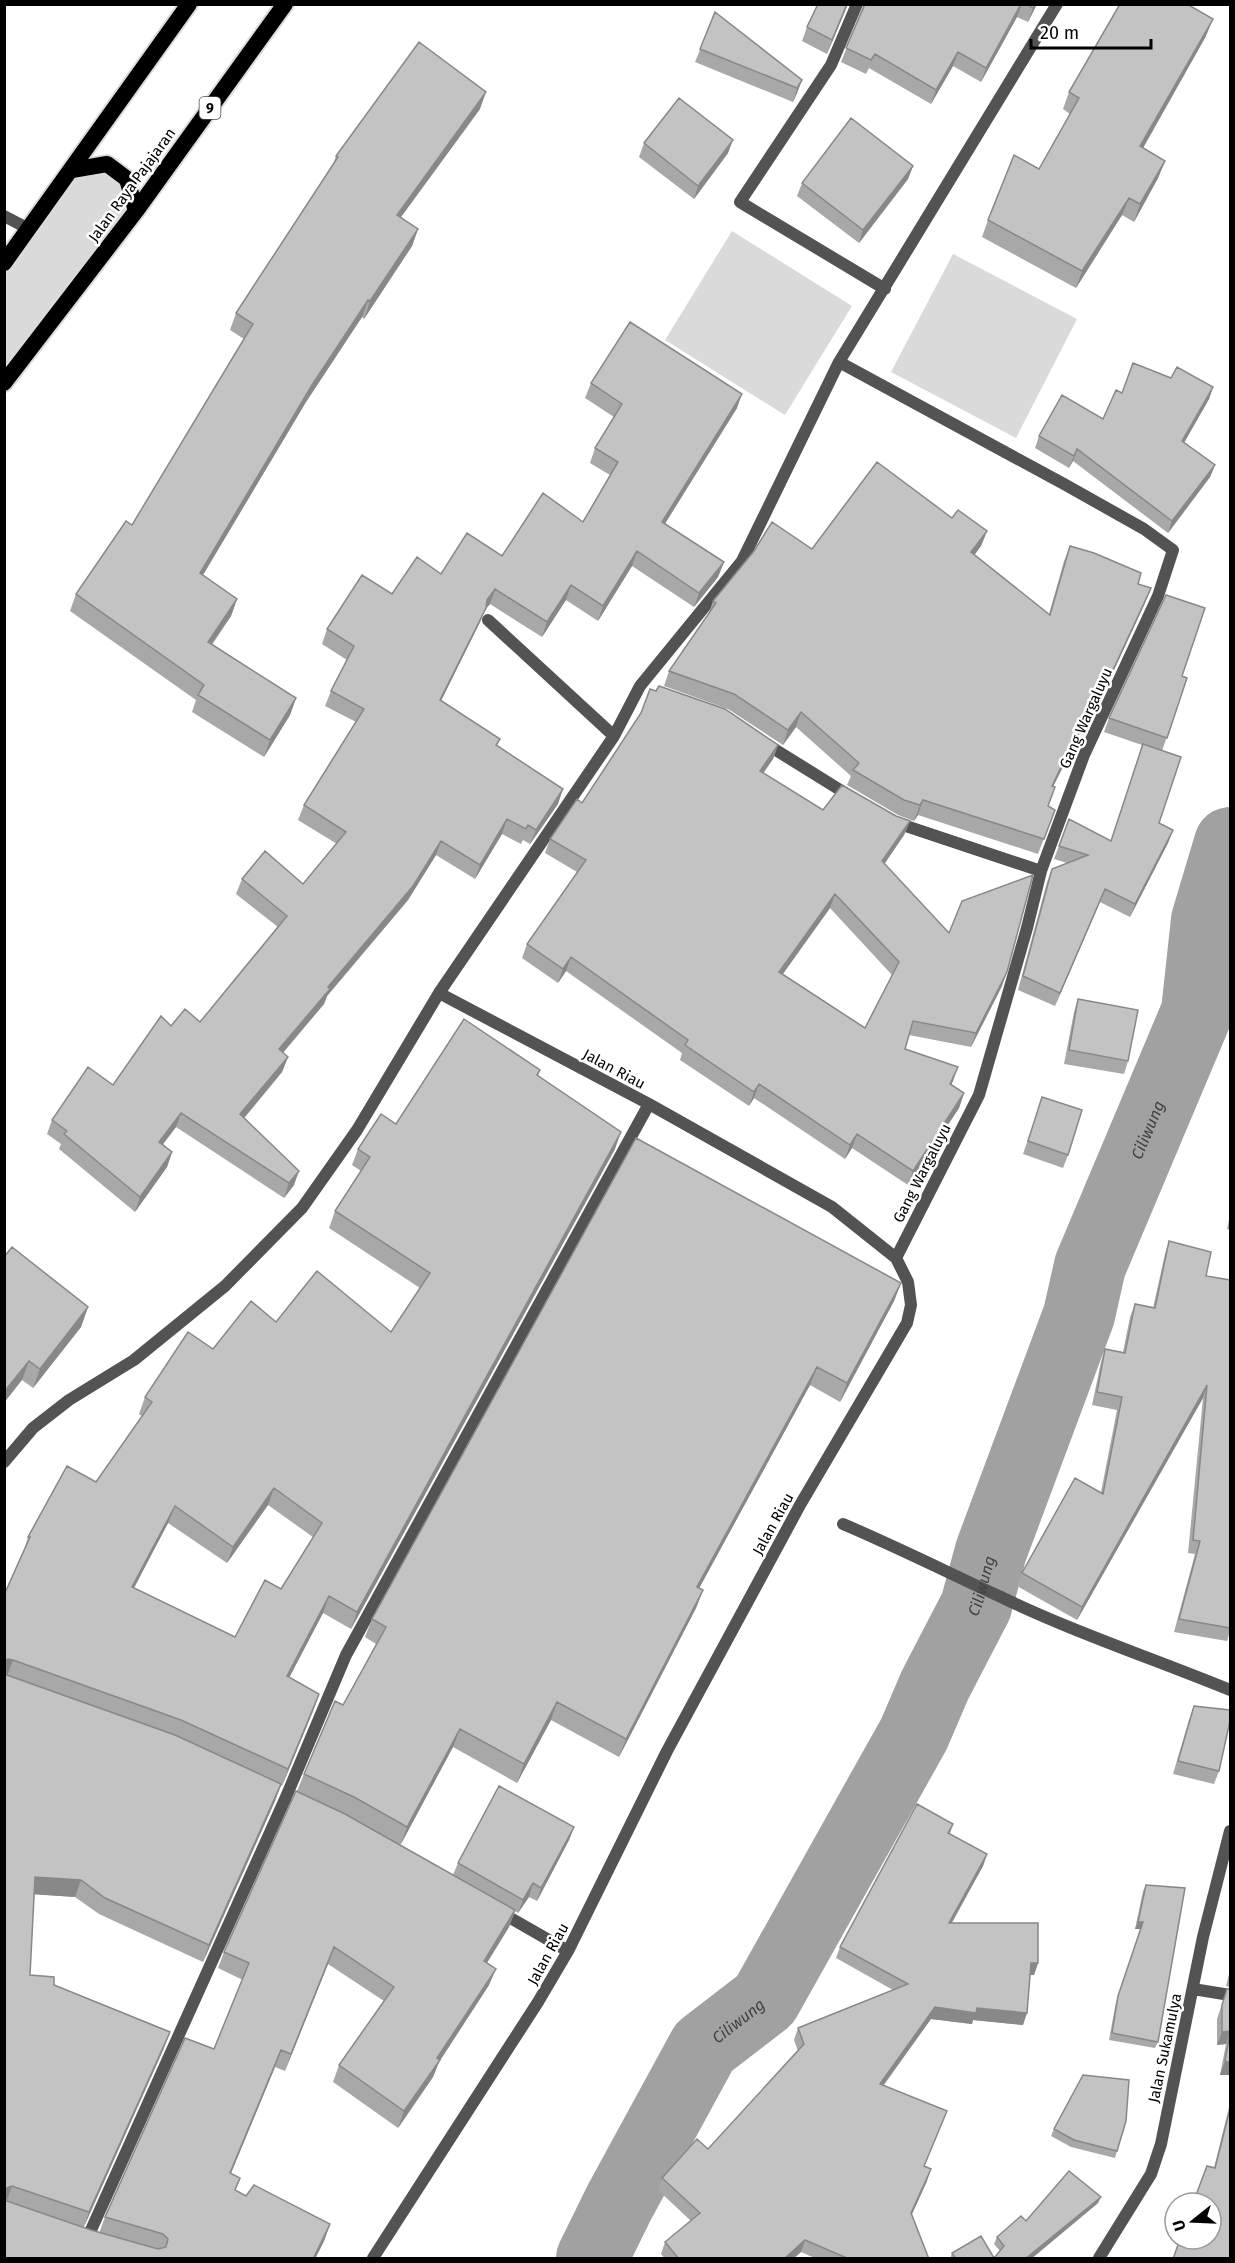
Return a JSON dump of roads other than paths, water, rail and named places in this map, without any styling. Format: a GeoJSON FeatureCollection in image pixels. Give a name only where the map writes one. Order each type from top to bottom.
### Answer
{"type":"FeatureCollection","features":[{"type":"Feature","properties":{"kind":"highway"},"geometry":{"type":"LineString","coordinates":[[4,263],[189,4]]}},
{"type":"Feature","properties":{"kind":"highway","name":"Jalan Raya Pajajaran"},"geometry":{"type":"LineString","coordinates":[[4,383],[136,211],[285,4]]}},
{"type":"Feature","properties":{"kind":"highway"},"geometry":{"type":"LineString","coordinates":[[72,170],[107,164],[127,179],[136,211]]}},
{"type":"Feature","properties":{"kind":"street"},"geometry":{"type":"LineString","coordinates":[[857,4],[831,65],[740,202],[885,289]]}},
{"type":"Feature","properties":{"kind":"street"},"geometry":{"type":"LineString","coordinates":[[4,1462],[33,1428],[69,1400],[134,1360],[225,1286],[302,1208],[357,1130],[439,993],[645,688],[742,561],[839,362],[1057,4]]}},
{"type":"Feature","properties":{"kind":"street"},"geometry":{"type":"LineString","coordinates":[[4,216],[29,229]]}},
{"type":"Feature","properties":{"kind":"street","name":"Gang Wargaluyu"},"geometry":{"type":"LineString","coordinates":[[839,362],[1084,495],[1144,529],[1173,550],[1158,596],[1084,755],[1041,871],[1028,928],[979,1095],[896,1257]]}},
{"type":"Feature","properties":{"kind":"street"},"geometry":{"type":"LineString","coordinates":[[488,620],[614,736]]}},
{"type":"Feature","properties":{"kind":"street"},"geometry":{"type":"LineString","coordinates":[[751,734],[805,770],[865,805]]}},
{"type":"Feature","properties":{"kind":"street"},"geometry":{"type":"LineString","coordinates":[[885,817],[1041,871]]}},
{"type":"Feature","properties":{"kind":"street","name":"Jalan Riau"},"geometry":{"type":"LineString","coordinates":[[373,2259],[538,2002],[568,1951],[684,1720],[800,1505],[907,1323],[911,1305],[908,1282],[896,1257],[832,1207],[649,1104],[439,993]]}},
{"type":"Feature","properties":{"kind":"street"},"geometry":{"type":"LineString","coordinates":[[87,2239],[286,1797],[346,1655],[649,1104]]}},
{"type":"Feature","properties":{"kind":"street"},"geometry":{"type":"LineString","coordinates":[[843,1524],[933,1563],[999,1597],[1230,1690]]}},
{"type":"Feature","properties":{"kind":"street","name":"Jalan Sukamulya"},"geometry":{"type":"LineString","coordinates":[[1099,2259],[1151,2174],[1161,2144],[1203,1937],[1230,1831]]}},
{"type":"Feature","properties":{"kind":"street"},"geometry":{"type":"LineString","coordinates":[[492,1908],[568,1951]]}},
{"type":"Feature","properties":{"kind":"street"},"geometry":{"type":"LineString","coordinates":[[1193,1989],[1230,1995]]}},
{"type":"Feature","properties":{"kind":"waterway","name":"Ciliwung"},"geometry":{"type":"LineString","coordinates":[[592,2258],[619,2203],[704,2047],[765,2000],[914,1734],[935,1685],[976,1606],[991,1551],[1079,1315],[1090,1266],[1197,1012],[1207,920],[1230,843]]}}]}
